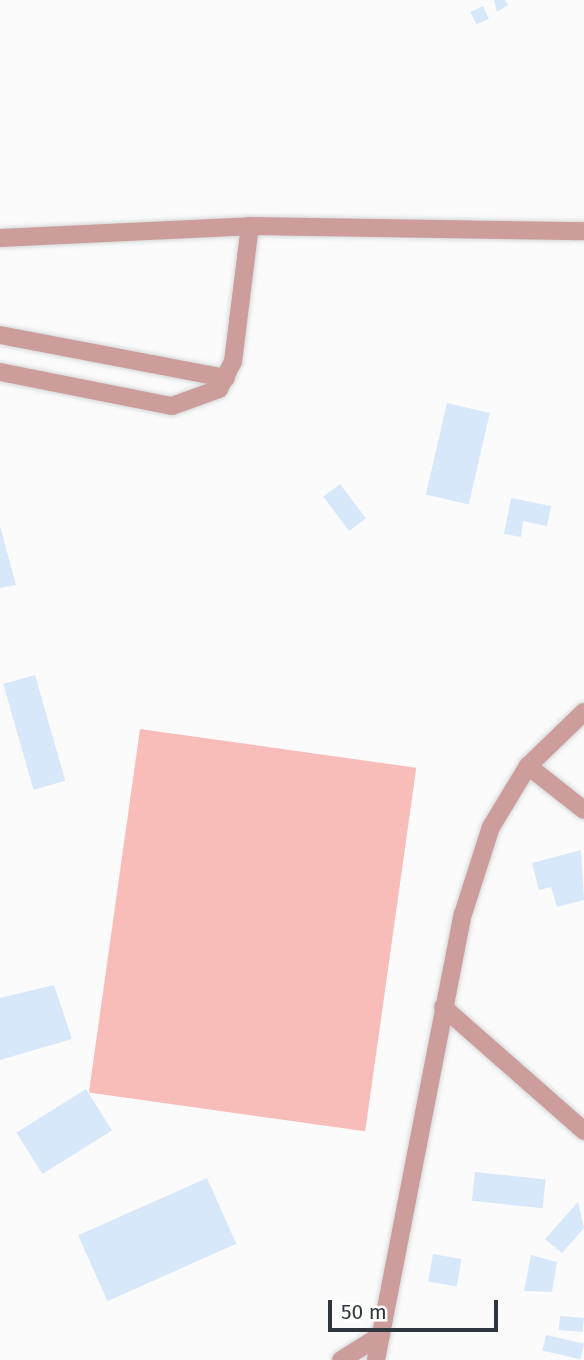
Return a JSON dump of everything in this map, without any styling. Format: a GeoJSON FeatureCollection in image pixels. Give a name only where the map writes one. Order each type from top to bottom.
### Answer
{"type":"FeatureCollection","features":[{"type":"Feature","properties":{"kind":"street"},"geometry":{"type":"LineString","coordinates":[[0,238],[250,226],[584,231]]}},
{"type":"Feature","properties":{"kind":"street"},"geometry":{"type":"LineString","coordinates":[[0,372],[172,406],[219,389],[233,362],[250,226]]}},
{"type":"Feature","properties":{"kind":"street"},"geometry":{"type":"LineString","coordinates":[[0,335],[226,378]]}},
{"type":"Feature","properties":{"kind":"street"},"geometry":{"type":"LineString","coordinates":[[376,1360],[443,1007],[491,827],[528,766],[584,712]]}},
{"type":"Feature","properties":{"kind":"street"},"geometry":{"type":"LineString","coordinates":[[528,766],[584,810]]}},
{"type":"Feature","properties":{"kind":"street"},"geometry":{"type":"LineString","coordinates":[[443,1007],[584,1131]]}},
{"type":"Feature","properties":{"kind":"street"},"geometry":{"type":"LineString","coordinates":[[341,1360],[381,1335]]}},
{"type":"Feature","properties":{"kind":"shaded area"},"geometry":{"type":"Polygon","coordinates":[[[140,729],[416,768],[365,1131],[89,1092],[140,729]]]}},
{"type":"Feature","properties":{"kind":"building"},"geometry":{"type":"Polygon","coordinates":[[[494,0],[505,0],[508,5],[497,12],[494,0]]]}},
{"type":"Feature","properties":{"kind":"building"},"geometry":{"type":"Polygon","coordinates":[[[483,6],[489,19],[476,25],[470,12],[483,6]]]}},
{"type":"Feature","properties":{"kind":"building"},"geometry":{"type":"Polygon","coordinates":[[[447,403],[490,413],[469,504],[426,495],[447,403]]]}},
{"type":"Feature","properties":{"kind":"building"},"geometry":{"type":"Polygon","coordinates":[[[340,484],[366,518],[349,531],[323,497],[340,484]]]}},
{"type":"Feature","properties":{"kind":"building"},"geometry":{"type":"Polygon","coordinates":[[[511,498],[551,506],[547,526],[523,521],[521,537],[504,534],[511,498]]]}},
{"type":"Feature","properties":{"kind":"building"},"geometry":{"type":"Polygon","coordinates":[[[0,526],[16,585],[0,588],[0,526]]]}},
{"type":"Feature","properties":{"kind":"building"},"geometry":{"type":"Polygon","coordinates":[[[35,675],[65,781],[34,790],[3,684],[35,675]]]}},
{"type":"Feature","properties":{"kind":"building"},"geometry":{"type":"Polygon","coordinates":[[[581,850],[584,900],[557,907],[551,887],[539,890],[532,863],[581,850]]]}},
{"type":"Feature","properties":{"kind":"building"},"geometry":{"type":"Polygon","coordinates":[[[54,985],[72,1039],[0,1060],[0,998],[54,985]]]}},
{"type":"Feature","properties":{"kind":"building"},"geometry":{"type":"Polygon","coordinates":[[[86,1089],[112,1131],[42,1174],[16,1132],[86,1089]]]}},
{"type":"Feature","properties":{"kind":"building"},"geometry":{"type":"Polygon","coordinates":[[[475,1172],[546,1179],[543,1208],[472,1201],[475,1172]]]}},
{"type":"Feature","properties":{"kind":"building"},"geometry":{"type":"Polygon","coordinates":[[[207,1178],[236,1244],[107,1301],[78,1235],[207,1178]]]}},
{"type":"Feature","properties":{"kind":"building"},"geometry":{"type":"Polygon","coordinates":[[[578,1202],[584,1228],[562,1253],[545,1239],[578,1202]]]}},
{"type":"Feature","properties":{"kind":"building"},"geometry":{"type":"Polygon","coordinates":[[[433,1254],[462,1259],[457,1287],[428,1282],[433,1254]]]}},
{"type":"Feature","properties":{"kind":"building"},"geometry":{"type":"Polygon","coordinates":[[[531,1255],[557,1262],[552,1292],[524,1291],[531,1255]]]}},
{"type":"Feature","properties":{"kind":"building"},"geometry":{"type":"Polygon","coordinates":[[[560,1316],[584,1318],[583,1332],[559,1330],[560,1316]]]}},
{"type":"Feature","properties":{"kind":"building"},"geometry":{"type":"Polygon","coordinates":[[[546,1335],[584,1344],[580,1359],[542,1351],[546,1335]]]}}]}
